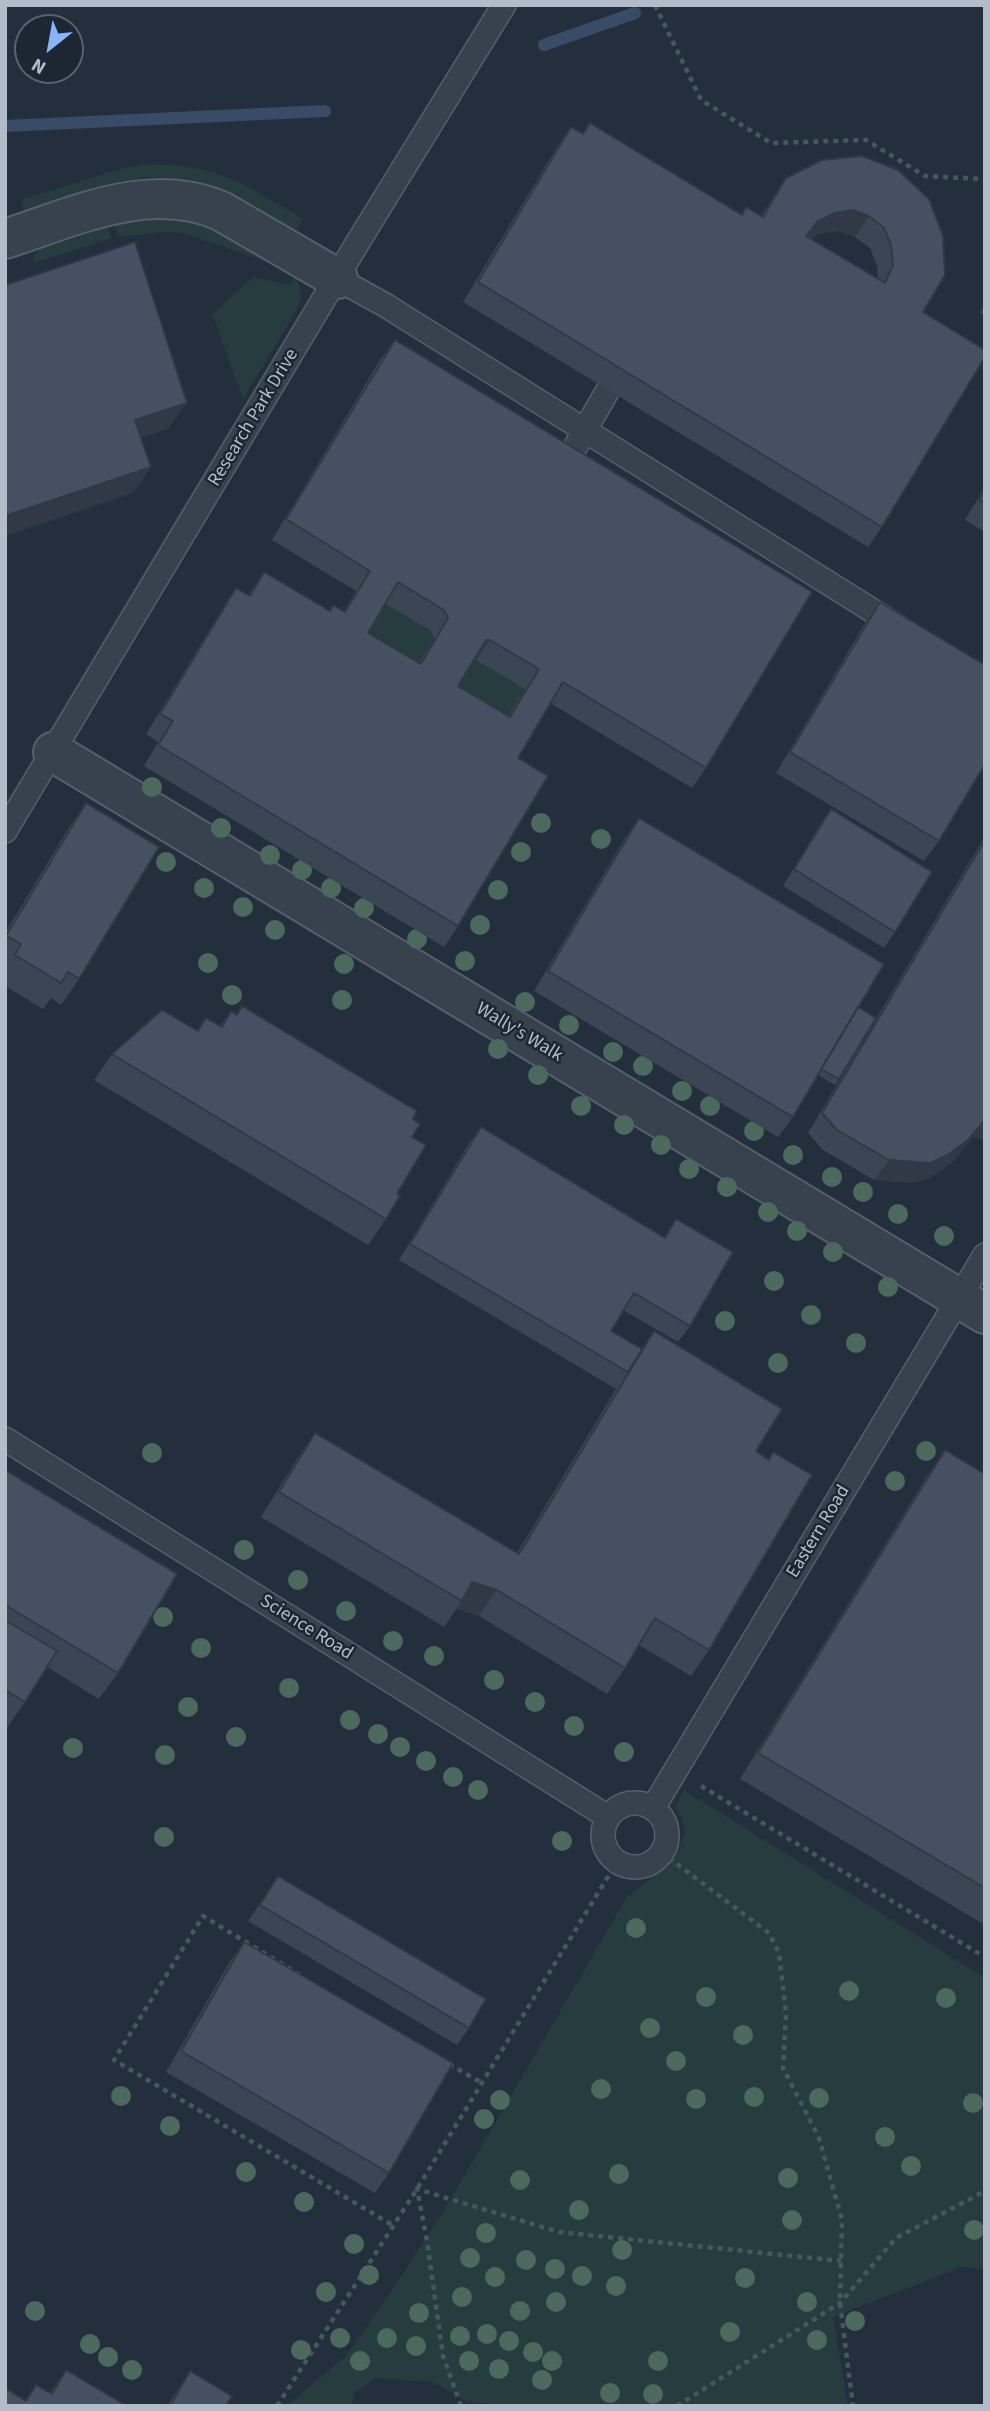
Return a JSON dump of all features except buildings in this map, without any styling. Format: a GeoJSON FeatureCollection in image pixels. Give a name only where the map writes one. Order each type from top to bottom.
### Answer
{"type":"FeatureCollection","features":[{"type":"Feature","properties":{"kind":"street"},"geometry":{"type":"LineString","coordinates":[[5,239],[125,202],[164,197],[204,204],[222,211],[338,279]]}},
{"type":"Feature","properties":{"kind":"street","name":"Wally's Walk"},"geometry":{"type":"LineString","coordinates":[[52,752],[972,1306]]}},
{"type":"Feature","properties":{"kind":"lane","name":"Research Park Drive"},"geometry":{"type":"LineString","coordinates":[[6,827],[504,5]]}},
{"type":"Feature","properties":{"kind":"lane"},"geometry":{"type":"LineString","coordinates":[[338,279],[385,305],[909,634]]}},
{"type":"Feature","properties":{"kind":"lane"},"geometry":{"type":"LineString","coordinates":[[562,470],[608,390]]}},
{"type":"Feature","properties":{"kind":"lane","name":"Eastern Road"},"geometry":{"type":"LineString","coordinates":[[653,1808],[935,1338],[972,1306],[985,1255]]}},
{"type":"Feature","properties":{"kind":"lane","name":"Science Road"},"geometry":{"type":"LineString","coordinates":[[5,1439],[608,1817]]}},
{"type":"Feature","properties":{"kind":"lane"},"geometry":{"type":"LineString","coordinates":[[634,1803],[653,1808],[665,1824],[667,1833],[661,1852],[655,1860],[637,1867],[617,1862],[610,1855],[603,1836],[603,1826],[608,1817],[624,1804],[634,1803]]}},
{"type":"Feature","properties":{"kind":"path"},"geometry":{"type":"LineString","coordinates":[[655,5],[701,100],[771,143],[866,140],[925,176],[985,179]]}},
{"type":"Feature","properties":{"kind":"path"},"geometry":{"type":"LineString","coordinates":[[675,1770],[985,1957]]}},
{"type":"Feature","properties":{"kind":"path"},"geometry":{"type":"LineString","coordinates":[[661,1852],[769,1933],[779,1954],[786,2014],[783,2068],[819,2138],[842,2220],[840,2303],[853,2406]]}},
{"type":"Feature","properties":{"kind":"path"},"geometry":{"type":"LineString","coordinates":[[277,2406],[394,2226],[617,1862]]}},
{"type":"Feature","properties":{"kind":"path"},"geometry":{"type":"LineString","coordinates":[[307,1979],[202,1916],[114,2060],[394,2226]]}},
{"type":"Feature","properties":{"kind":"path"},"geometry":{"type":"LineString","coordinates":[[447,2063],[482,2083]]}},
{"type":"Feature","properties":{"kind":"path"},"geometry":{"type":"LineString","coordinates":[[417,2189],[559,2232],[841,2261]]}},
{"type":"Feature","properties":{"kind":"path"},"geometry":{"type":"LineString","coordinates":[[417,2189],[443,2356],[461,2406]]}},
{"type":"Feature","properties":{"kind":"path"},"geometry":{"type":"LineString","coordinates":[[677,2406],[840,2303],[896,2238],[985,2191]]}},
{"type":"Feature","properties":{"kind":"green space"},"geometry":{"type":"Polygon","coordinates":[[[140,165],[187,167],[226,177],[303,219],[295,232],[257,209],[196,182],[152,177],[103,187],[26,215],[21,200],[140,165]]]}},
{"type":"Feature","properties":{"kind":"green space"},"geometry":{"type":"Polygon","coordinates":[[[141,218],[184,218],[212,228],[264,257],[263,260],[183,233],[164,232],[118,237],[114,224],[141,218]]]}},
{"type":"Feature","properties":{"kind":"green space"},"geometry":{"type":"Polygon","coordinates":[[[107,227],[112,238],[34,263],[33,259],[38,250],[107,227]]]}},
{"type":"Feature","properties":{"kind":"green space"},"geometry":{"type":"Polygon","coordinates":[[[296,276],[300,293],[297,310],[243,399],[212,314],[254,277],[289,285],[296,276]]]}},
{"type":"Feature","properties":{"kind":"green space"},"geometry":{"type":"Polygon","coordinates":[[[383,603],[430,630],[434,639],[407,684],[354,653],[383,603]]]}},
{"type":"Feature","properties":{"kind":"green space"},"geometry":{"type":"Polygon","coordinates":[[[472,660],[525,689],[495,737],[444,706],[472,660]]]}},
{"type":"Feature","properties":{"kind":"green space"},"geometry":{"type":"Polygon","coordinates":[[[684,1790],[985,1978],[985,2269],[961,2267],[833,2317],[848,2406],[511,2406],[468,2402],[432,2382],[376,2378],[355,2392],[351,2406],[286,2406],[346,2356],[443,2212],[627,1897],[672,1861],[686,1832],[676,1805],[684,1790]]]}},
{"type":"Feature","properties":{"kind":"waterway"},"geometry":{"type":"LineString","coordinates":[[544,45],[635,13]]}},
{"type":"Feature","properties":{"kind":"waterway"},"geometry":{"type":"LineString","coordinates":[[5,126],[325,111]]}}]}
